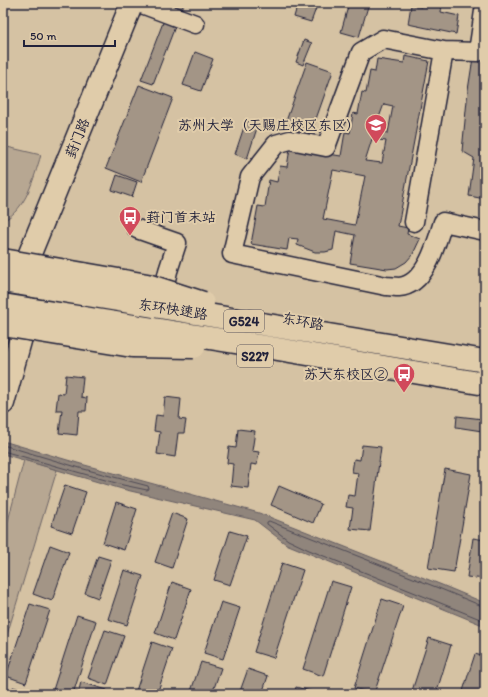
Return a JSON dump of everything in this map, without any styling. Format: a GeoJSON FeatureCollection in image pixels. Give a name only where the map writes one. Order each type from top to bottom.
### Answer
{"type":"FeatureCollection","features":[{"type":"Feature","properties":{"kind":"main road","name":"葑门路"},"geometry":{"type":"LineString","coordinates":[[3,314],[9,274],[132,3]]}},
{"type":"Feature","properties":{"kind":"main road"},"geometry":{"type":"LineString","coordinates":[[3,260],[147,285],[271,325]]}},
{"type":"Feature","properties":{"kind":"main road","name":"东环路"},"geometry":{"type":"LineString","coordinates":[[9,274],[162,297],[485,352]]}},
{"type":"Feature","properties":{"kind":"main road"},"geometry":{"type":"LineString","coordinates":[[3,403],[26,319],[9,274]]}},
{"type":"Feature","properties":{"kind":"main road","name":"东环快速路"},"geometry":{"type":"LineString","coordinates":[[9,274],[271,325],[485,361]]}},
{"type":"Feature","properties":{"kind":"main road","name":"东环快速路"},"geometry":{"type":"LineString","coordinates":[[3,305],[485,384]]}},
{"type":"Feature","properties":{"kind":"main road","name":"S227"},"geometry":{"type":"LineString","coordinates":[[3,314],[26,319],[485,393]]}},
{"type":"Feature","properties":{"kind":"main road"},"geometry":{"type":"LineString","coordinates":[[3,325],[132,346],[266,347]]}},
{"type":"Feature","properties":{"kind":"street"},"geometry":{"type":"LineString","coordinates":[[139,3],[195,24]]}},
{"type":"Feature","properties":{"kind":"street"},"geometry":{"type":"LineString","coordinates":[[485,4],[482,53],[444,50],[383,39],[360,52],[326,147],[290,140],[276,144],[250,177],[232,254],[386,286],[400,287],[409,284],[418,277],[426,267],[433,254],[443,222],[485,231]]}},
{"type":"Feature","properties":{"kind":"street"},"geometry":{"type":"LineString","coordinates":[[414,222],[444,50]]}},
{"type":"Feature","properties":{"kind":"street"},"geometry":{"type":"LineString","coordinates":[[137,229],[177,243],[162,297]]}},
{"type":"Feature","properties":{"kind":"shaded area"},"geometry":{"type":"Polygon","coordinates":[[[3,146],[41,155],[32,183],[23,201],[18,209],[3,221],[3,146]]]}},
{"type":"Feature","properties":{"kind":"shaded area"},"geometry":{"type":"Polygon","coordinates":[[[24,460],[57,470],[3,648],[3,540],[24,460]]]}},
{"type":"Feature","properties":{"kind":"water"},"geometry":{"type":"Polygon","coordinates":[[[3,441],[259,513],[485,603],[485,626],[286,544],[255,520],[122,489],[3,454],[3,441]]]}},
{"type":"Feature","properties":{"kind":"building"},"geometry":{"type":"Polygon","coordinates":[[[170,3],[184,3],[182,9],[169,5],[170,3]]]}},
{"type":"Feature","properties":{"kind":"building"},"geometry":{"type":"Polygon","coordinates":[[[298,3],[318,3],[311,22],[294,17],[298,3]]]}},
{"type":"Feature","properties":{"kind":"building"},"geometry":{"type":"Polygon","coordinates":[[[349,3],[369,3],[359,37],[341,32],[349,3]]]}},
{"type":"Feature","properties":{"kind":"building"},"geometry":{"type":"Polygon","coordinates":[[[422,3],[442,3],[441,12],[459,16],[456,34],[408,24],[411,5],[421,7],[422,3]]]}},
{"type":"Feature","properties":{"kind":"building"},"geometry":{"type":"Polygon","coordinates":[[[164,20],[176,24],[153,84],[141,80],[164,20]]]}},
{"type":"Feature","properties":{"kind":"building"},"geometry":{"type":"Polygon","coordinates":[[[304,40],[312,43],[303,65],[296,62],[304,40]]]}},
{"type":"Feature","properties":{"kind":"building"},"geometry":{"type":"Polygon","coordinates":[[[195,52],[213,59],[201,91],[183,85],[195,52]]]}},
{"type":"Feature","properties":{"kind":"building"},"geometry":{"type":"Polygon","coordinates":[[[405,56],[429,61],[398,226],[408,228],[407,234],[420,239],[413,254],[406,262],[396,268],[387,269],[350,263],[355,235],[336,231],[333,250],[325,252],[315,252],[297,245],[298,239],[289,238],[287,250],[251,244],[258,206],[265,207],[269,180],[277,182],[280,166],[287,167],[290,148],[341,156],[345,132],[350,133],[353,113],[358,114],[362,92],[366,93],[370,71],[375,72],[377,59],[404,63],[405,56]],[[384,104],[374,131],[388,133],[393,106],[384,104]],[[372,139],[365,161],[382,163],[386,141],[372,139]],[[333,170],[323,219],[355,225],[365,176],[333,170]]]}},
{"type":"Feature","properties":{"kind":"building"},"geometry":{"type":"Polygon","coordinates":[[[473,58],[485,60],[485,138],[480,166],[485,167],[485,199],[469,196],[474,158],[462,151],[468,90],[473,58]]]}},
{"type":"Feature","properties":{"kind":"building"},"geometry":{"type":"Polygon","coordinates":[[[307,62],[333,71],[311,133],[285,124],[307,62]]]}},
{"type":"Feature","properties":{"kind":"building"},"geometry":{"type":"Polygon","coordinates":[[[139,85],[173,98],[141,182],[106,168],[139,85]]]}},
{"type":"Feature","properties":{"kind":"building"},"geometry":{"type":"Polygon","coordinates":[[[246,121],[258,125],[247,159],[235,154],[246,121]]]}},
{"type":"Feature","properties":{"kind":"building"},"geometry":{"type":"Polygon","coordinates":[[[117,175],[137,182],[132,197],[112,190],[117,175]]]}},
{"type":"Feature","properties":{"kind":"building"},"geometry":{"type":"Polygon","coordinates":[[[66,375],[83,377],[81,397],[87,398],[86,411],[79,411],[77,435],[59,433],[62,410],[56,410],[58,393],[64,394],[66,375]]]}},
{"type":"Feature","properties":{"kind":"building"},"geometry":{"type":"Polygon","coordinates":[[[165,397],[181,399],[179,419],[186,420],[184,433],[178,433],[175,457],[157,454],[160,432],[154,431],[156,415],[163,416],[165,397]]]}},
{"type":"Feature","properties":{"kind":"building"},"geometry":{"type":"Polygon","coordinates":[[[457,416],[483,419],[482,431],[456,427],[457,416]]]}},
{"type":"Feature","properties":{"kind":"building"},"geometry":{"type":"Polygon","coordinates":[[[238,429],[255,431],[252,451],[259,452],[257,465],[251,464],[248,488],[231,486],[233,464],[227,463],[229,447],[236,448],[238,429]]]}},
{"type":"Feature","properties":{"kind":"building"},"geometry":{"type":"Polygon","coordinates":[[[362,445],[381,447],[370,531],[350,529],[353,508],[346,507],[348,495],[355,496],[358,473],[352,472],[354,459],[360,460],[362,445]]]}},
{"type":"Feature","properties":{"kind":"building"},"geometry":{"type":"Polygon","coordinates":[[[445,469],[471,474],[454,572],[428,568],[445,469]]]}},
{"type":"Feature","properties":{"kind":"building"},"geometry":{"type":"Polygon","coordinates":[[[65,485],[86,492],[72,533],[51,526],[65,485]]]}},
{"type":"Feature","properties":{"kind":"building"},"geometry":{"type":"Polygon","coordinates":[[[279,486],[321,504],[313,523],[271,505],[279,486]]]}},
{"type":"Feature","properties":{"kind":"building"},"geometry":{"type":"Polygon","coordinates":[[[116,502],[137,509],[124,550],[103,543],[116,502]]]}},
{"type":"Feature","properties":{"kind":"building"},"geometry":{"type":"Polygon","coordinates":[[[172,513],[188,519],[172,568],[155,562],[172,513]]]}},
{"type":"Feature","properties":{"kind":"building"},"geometry":{"type":"Polygon","coordinates":[[[230,531],[247,536],[230,585],[214,580],[230,531]]]}},
{"type":"Feature","properties":{"kind":"building"},"geometry":{"type":"Polygon","coordinates":[[[473,538],[485,540],[485,579],[467,577],[473,538]]]}},
{"type":"Feature","properties":{"kind":"building"},"geometry":{"type":"Polygon","coordinates":[[[50,545],[69,552],[52,601],[33,594],[50,545]]]}},
{"type":"Feature","properties":{"kind":"building"},"geometry":{"type":"Polygon","coordinates":[[[98,556],[111,560],[98,598],[85,593],[98,556]]]}},
{"type":"Feature","properties":{"kind":"building"},"geometry":{"type":"Polygon","coordinates":[[[282,563],[303,570],[274,658],[254,652],[282,563]]]}},
{"type":"Feature","properties":{"kind":"building"},"geometry":{"type":"Polygon","coordinates":[[[124,570],[143,576],[127,625],[108,619],[124,570]]]}},
{"type":"Feature","properties":{"kind":"building"},"geometry":{"type":"Polygon","coordinates":[[[331,581],[351,587],[323,676],[303,669],[331,581]]]}},
{"type":"Feature","properties":{"kind":"building"},"geometry":{"type":"Polygon","coordinates":[[[172,582],[191,589],[174,640],[155,633],[172,582]]]}},
{"type":"Feature","properties":{"kind":"building"},"geometry":{"type":"Polygon","coordinates":[[[382,599],[403,606],[373,694],[354,688],[382,599]]]}},
{"type":"Feature","properties":{"kind":"building"},"geometry":{"type":"Polygon","coordinates":[[[221,602],[240,608],[223,659],[204,653],[221,602]]]}},
{"type":"Feature","properties":{"kind":"building"},"geometry":{"type":"Polygon","coordinates":[[[30,604],[50,610],[26,683],[6,676],[30,604]]]}},
{"type":"Feature","properties":{"kind":"building"},"geometry":{"type":"Polygon","coordinates":[[[77,615],[96,621],[73,694],[65,694],[53,690],[77,615]]]}},
{"type":"Feature","properties":{"kind":"building"},"geometry":{"type":"Polygon","coordinates":[[[105,630],[124,636],[107,685],[88,678],[105,630]]]}},
{"type":"Feature","properties":{"kind":"building"},"geometry":{"type":"Polygon","coordinates":[[[429,638],[451,645],[436,694],[411,694],[429,638]]]}},
{"type":"Feature","properties":{"kind":"building"},"geometry":{"type":"Polygon","coordinates":[[[152,642],[172,649],[157,694],[135,694],[152,642]]]}},
{"type":"Feature","properties":{"kind":"building"},"geometry":{"type":"Polygon","coordinates":[[[475,654],[485,657],[485,694],[462,694],[475,654]]]}},
{"type":"Feature","properties":{"kind":"building"},"geometry":{"type":"Polygon","coordinates":[[[201,662],[221,668],[212,694],[190,694],[201,662]]]}},
{"type":"Feature","properties":{"kind":"building"},"geometry":{"type":"Polygon","coordinates":[[[248,669],[268,676],[262,694],[239,694],[248,669]]]}},
{"type":"Feature","properties":{"kind":"building"},"geometry":{"type":"Polygon","coordinates":[[[81,682],[107,690],[105,694],[78,694],[81,682]]]}},
{"type":"Feature","properties":{"kind":"building"},"geometry":{"type":"Polygon","coordinates":[[[13,687],[32,693],[10,694],[13,687]]]}},
{"type":"Feature","properties":{"kind":"building"},"geometry":{"type":"Polygon","coordinates":[[[296,687],[317,693],[294,694],[296,687]]]}},
{"type":"Feature","properties":{"kind":"place","name":"苏州大学（天赐庄校区东区）"},"geometry":{"type":"Point","coordinates":[376,144]}},
{"type":"Feature","properties":{"kind":"place","name":"葑门首末站"},"geometry":{"type":"Point","coordinates":[130,236]}},
{"type":"Feature","properties":{"kind":"place","name":"苏大东校区②"},"geometry":{"type":"Point","coordinates":[404,394]}}]}
